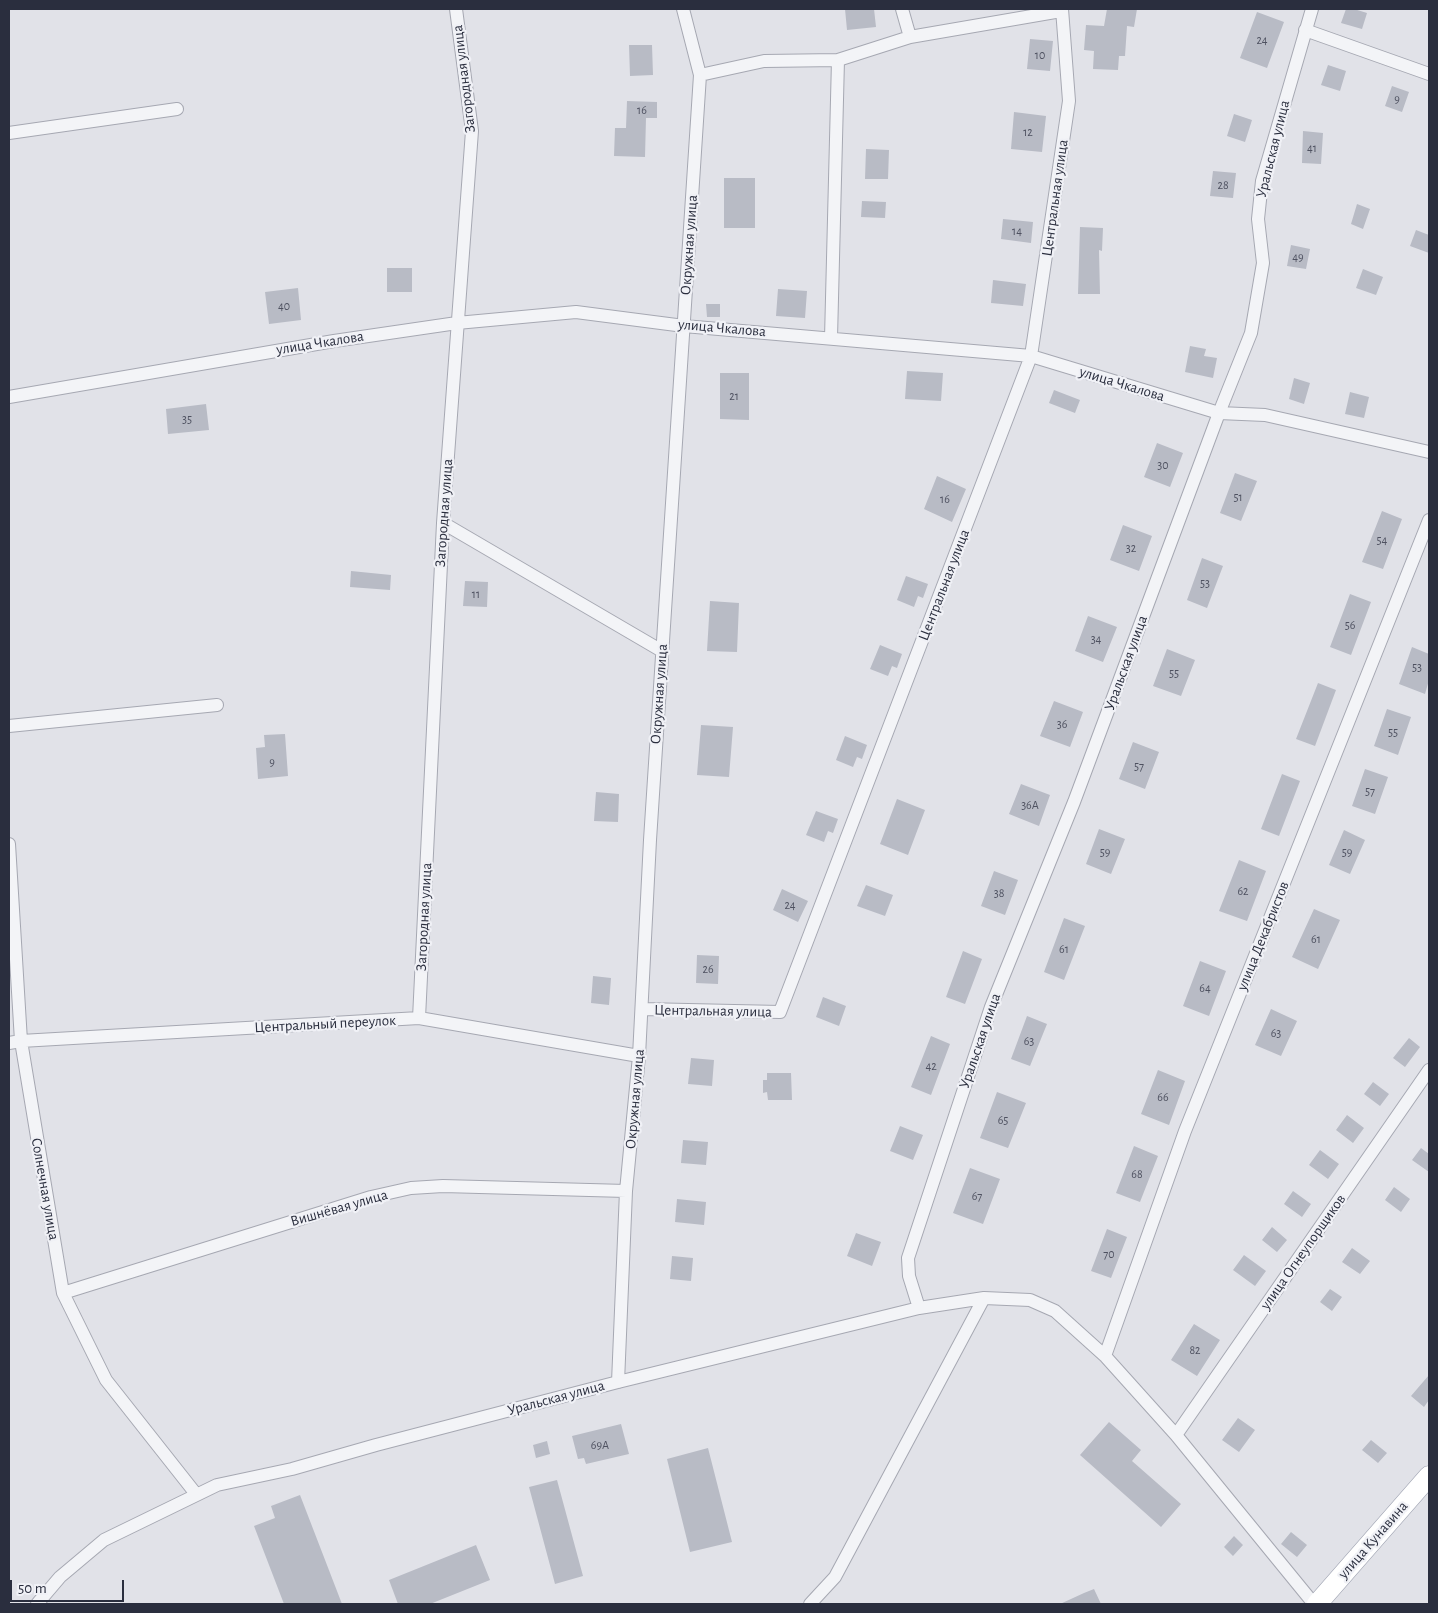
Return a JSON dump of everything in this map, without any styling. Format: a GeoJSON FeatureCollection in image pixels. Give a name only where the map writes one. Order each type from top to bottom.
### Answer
{"type":"FeatureCollection","features":[{"type":"Feature","properties":{"kind":"main road","name":"улица Кунавина"},"geometry":{"type":"LineString","coordinates":[[1318,1604],[1429,1476]]}},
{"type":"Feature","properties":{"kind":"street","name":"Загородная улица"},"geometry":{"type":"LineString","coordinates":[[419,1018],[443,523],[472,131],[456,9]]}},
{"type":"Feature","properties":{"kind":"street","name":"Окружная улица"},"geometry":{"type":"LineString","coordinates":[[618,1382],[626,1191],[639,1056],[650,840],[700,75],[683,9]]}},
{"type":"Feature","properties":{"kind":"street"},"geometry":{"type":"LineString","coordinates":[[902,9],[910,37]]}},
{"type":"Feature","properties":{"kind":"street","name":"Уральская улица"},"geometry":{"type":"LineString","coordinates":[[919,1308],[909,1276],[908,1258],[991,1007],[1074,802],[1219,413],[1251,333],[1263,263],[1258,218],[1262,181],[1312,9]]}},
{"type":"Feature","properties":{"kind":"street"},"geometry":{"type":"LineString","coordinates":[[700,75],[764,60],[838,60],[910,37],[1062,10]]}},
{"type":"Feature","properties":{"kind":"street","name":"Центральная улица"},"geometry":{"type":"LineString","coordinates":[[642,1009],[780,1012],[1031,356],[1069,101],[1062,10]]}},
{"type":"Feature","properties":{"kind":"street"},"geometry":{"type":"LineString","coordinates":[[1305,30],[1429,74]]}},
{"type":"Feature","properties":{"kind":"street"},"geometry":{"type":"LineString","coordinates":[[831,338],[838,60]]}},
{"type":"Feature","properties":{"kind":"street"},"geometry":{"type":"LineString","coordinates":[[9,133],[176,109]]}},
{"type":"Feature","properties":{"kind":"street","name":"улица Чкалова"},"geometry":{"type":"LineString","coordinates":[[9,396],[334,340],[457,322],[576,312],[684,326],[1031,356],[1219,413],[1265,415],[1429,452]]}},
{"type":"Feature","properties":{"kind":"street","name":"улица Декабристов"},"geometry":{"type":"LineString","coordinates":[[1105,1356],[1185,1131],[1429,520]]}},
{"type":"Feature","properties":{"kind":"street"},"geometry":{"type":"LineString","coordinates":[[443,523],[662,651]]}},
{"type":"Feature","properties":{"kind":"street"},"geometry":{"type":"LineString","coordinates":[[9,726],[217,705]]}},
{"type":"Feature","properties":{"kind":"street","name":"Солнечная улица"},"geometry":{"type":"LineString","coordinates":[[9,844],[15,1042],[63,1293],[106,1380],[196,1494]]}},
{"type":"Feature","properties":{"kind":"street","name":"Центральный переулок"},"geometry":{"type":"LineString","coordinates":[[15,1042],[419,1018],[639,1056]]}},
{"type":"Feature","properties":{"kind":"street","name":"улица Огнеупорщиков"},"geometry":{"type":"LineString","coordinates":[[1176,1434],[1429,1070]]}},
{"type":"Feature","properties":{"kind":"street","name":"Вишнёвая улица"},"geometry":{"type":"LineString","coordinates":[[63,1293],[371,1197],[411,1188],[443,1186],[626,1191]]}},
{"type":"Feature","properties":{"kind":"street"},"geometry":{"type":"LineString","coordinates":[[810,1604],[835,1577],[984,1298]]}},
{"type":"Feature","properties":{"kind":"street","name":"Уральская улица"},"geometry":{"type":"LineString","coordinates":[[37,1604],[60,1576],[104,1540],[217,1485],[292,1470],[376,1445],[618,1382],[919,1308],[984,1298],[1030,1300],[1055,1311],[1105,1356],[1176,1434],[1314,1604]]}},
{"type":"Feature","properties":{"kind":"building"},"geometry":{"type":"Polygon","coordinates":[[[845,9],[874,9],[876,27],[847,30],[845,9]]]}},
{"type":"Feature","properties":{"kind":"building"},"geometry":{"type":"Polygon","coordinates":[[[1107,9],[1137,9],[1134,27],[1127,26],[1125,56],[1119,56],[1118,70],[1093,69],[1094,51],[1084,50],[1086,25],[1104,26],[1107,9]]]}},
{"type":"Feature","properties":{"kind":"building"},"geometry":{"type":"Polygon","coordinates":[[[1346,9],[1367,13],[1362,29],[1341,23],[1346,9]]]}},
{"type":"Feature","properties":{"kind":"building"},"geometry":{"type":"Polygon","coordinates":[[[1257,12],[1284,22],[1267,68],[1240,58],[1257,12]]]}},
{"type":"Feature","properties":{"kind":"building"},"geometry":{"type":"Polygon","coordinates":[[[1030,39],[1053,41],[1050,71],[1027,69],[1030,39]]]}},
{"type":"Feature","properties":{"kind":"building"},"geometry":{"type":"Polygon","coordinates":[[[629,45],[652,45],[653,75],[630,76],[629,45]]]}},
{"type":"Feature","properties":{"kind":"building"},"geometry":{"type":"Polygon","coordinates":[[[1328,65],[1346,71],[1340,91],[1321,85],[1328,65]]]}},
{"type":"Feature","properties":{"kind":"building"},"geometry":{"type":"Polygon","coordinates":[[[1392,86],[1409,92],[1402,112],[1385,106],[1392,86]]]}},
{"type":"Feature","properties":{"kind":"building"},"geometry":{"type":"Polygon","coordinates":[[[627,101],[657,102],[657,118],[646,118],[645,157],[614,156],[615,128],[626,128],[627,101]]]}},
{"type":"Feature","properties":{"kind":"building"},"geometry":{"type":"Polygon","coordinates":[[[1014,112],[1046,116],[1042,152],[1011,149],[1014,112]]]}},
{"type":"Feature","properties":{"kind":"building"},"geometry":{"type":"Polygon","coordinates":[[[1234,114],[1252,120],[1245,142],[1227,136],[1234,114]]]}},
{"type":"Feature","properties":{"kind":"building"},"geometry":{"type":"Polygon","coordinates":[[[1303,131],[1323,133],[1321,164],[1302,163],[1303,131]]]}},
{"type":"Feature","properties":{"kind":"building"},"geometry":{"type":"Polygon","coordinates":[[[866,149],[889,150],[888,179],[865,179],[866,149]]]}},
{"type":"Feature","properties":{"kind":"building"},"geometry":{"type":"Polygon","coordinates":[[[1213,171],[1236,173],[1233,198],[1210,196],[1213,171]]]}},
{"type":"Feature","properties":{"kind":"building"},"geometry":{"type":"Polygon","coordinates":[[[724,178],[755,178],[755,228],[724,228],[724,178]]]}},
{"type":"Feature","properties":{"kind":"building"},"geometry":{"type":"Polygon","coordinates":[[[862,201],[886,202],[885,218],[861,217],[862,201]]]}},
{"type":"Feature","properties":{"kind":"building"},"geometry":{"type":"Polygon","coordinates":[[[1357,204],[1370,209],[1363,229],[1351,224],[1357,204]]]}},
{"type":"Feature","properties":{"kind":"building"},"geometry":{"type":"Polygon","coordinates":[[[1003,219],[1033,222],[1031,243],[1001,239],[1003,219]]]}},
{"type":"Feature","properties":{"kind":"building"},"geometry":{"type":"Polygon","coordinates":[[[1080,227],[1103,228],[1102,251],[1099,250],[1100,294],[1078,294],[1080,227]]]}},
{"type":"Feature","properties":{"kind":"building"},"geometry":{"type":"Polygon","coordinates":[[[1416,230],[1429,235],[1429,253],[1410,246],[1416,230]]]}},
{"type":"Feature","properties":{"kind":"building"},"geometry":{"type":"Polygon","coordinates":[[[1291,245],[1310,249],[1306,269],[1287,266],[1291,245]]]}},
{"type":"Feature","properties":{"kind":"building"},"geometry":{"type":"Polygon","coordinates":[[[387,268],[412,268],[412,292],[387,292],[387,268]]]}},
{"type":"Feature","properties":{"kind":"building"},"geometry":{"type":"Polygon","coordinates":[[[1363,269],[1383,277],[1376,295],[1356,288],[1363,269]]]}},
{"type":"Feature","properties":{"kind":"building"},"geometry":{"type":"Polygon","coordinates":[[[993,280],[1026,284],[1023,306],[991,303],[993,280]]]}},
{"type":"Feature","properties":{"kind":"building"},"geometry":{"type":"Polygon","coordinates":[[[298,288],[301,320],[269,324],[265,292],[298,288]]]}},
{"type":"Feature","properties":{"kind":"building"},"geometry":{"type":"Polygon","coordinates":[[[778,289],[807,291],[805,318],[776,316],[778,289]]]}},
{"type":"Feature","properties":{"kind":"building"},"geometry":{"type":"Polygon","coordinates":[[[706,304],[720,304],[720,317],[707,317],[706,304]]]}},
{"type":"Feature","properties":{"kind":"building"},"geometry":{"type":"Polygon","coordinates":[[[1190,346],[1206,349],[1204,356],[1217,358],[1213,378],[1185,372],[1190,346]]]}},
{"type":"Feature","properties":{"kind":"building"},"geometry":{"type":"Polygon","coordinates":[[[907,371],[943,373],[941,401],[905,399],[907,371]]]}},
{"type":"Feature","properties":{"kind":"building"},"geometry":{"type":"Polygon","coordinates":[[[720,373],[749,373],[749,420],[720,419],[720,373]]]}},
{"type":"Feature","properties":{"kind":"building"},"geometry":{"type":"Polygon","coordinates":[[[1294,378],[1310,383],[1304,404],[1289,399],[1294,378]]]}},
{"type":"Feature","properties":{"kind":"building"},"geometry":{"type":"Polygon","coordinates":[[[1054,390],[1080,400],[1075,413],[1049,403],[1054,390]]]}},
{"type":"Feature","properties":{"kind":"building"},"geometry":{"type":"Polygon","coordinates":[[[1350,392],[1369,397],[1364,418],[1345,414],[1350,392]]]}},
{"type":"Feature","properties":{"kind":"building"},"geometry":{"type":"Polygon","coordinates":[[[206,404],[209,430],[168,434],[166,409],[206,404]]]}},
{"type":"Feature","properties":{"kind":"building"},"geometry":{"type":"Polygon","coordinates":[[[1157,443],[1183,453],[1170,487],[1144,477],[1157,443]]]}},
{"type":"Feature","properties":{"kind":"building"},"geometry":{"type":"Polygon","coordinates":[[[1235,473],[1257,481],[1241,521],[1220,513],[1235,473]]]}},
{"type":"Feature","properties":{"kind":"building"},"geometry":{"type":"Polygon","coordinates":[[[937,476],[966,489],[952,522],[924,509],[937,476]]]}},
{"type":"Feature","properties":{"kind":"building"},"geometry":{"type":"Polygon","coordinates":[[[1382,511],[1402,519],[1383,569],[1362,562],[1382,511]]]}},
{"type":"Feature","properties":{"kind":"building"},"geometry":{"type":"Polygon","coordinates":[[[1123,525],[1152,536],[1139,571],[1110,560],[1123,525]]]}},
{"type":"Feature","properties":{"kind":"building"},"geometry":{"type":"Polygon","coordinates":[[[1202,558],[1223,566],[1207,608],[1187,600],[1202,558]]]}},
{"type":"Feature","properties":{"kind":"building"},"geometry":{"type":"Polygon","coordinates":[[[351,571],[391,575],[390,590],[350,587],[351,571]]]}},
{"type":"Feature","properties":{"kind":"building"},"geometry":{"type":"Polygon","coordinates":[[[906,576],[928,584],[923,598],[918,596],[914,607],[897,600],[906,576]]]}},
{"type":"Feature","properties":{"kind":"building"},"geometry":{"type":"Polygon","coordinates":[[[465,581],[488,582],[487,607],[463,606],[465,581]]]}},
{"type":"Feature","properties":{"kind":"building"},"geometry":{"type":"Polygon","coordinates":[[[1350,594],[1371,602],[1351,655],[1330,647],[1350,594]]]}},
{"type":"Feature","properties":{"kind":"building"},"geometry":{"type":"Polygon","coordinates":[[[710,601],[739,603],[737,652],[707,651],[710,601]]]}},
{"type":"Feature","properties":{"kind":"building"},"geometry":{"type":"Polygon","coordinates":[[[1088,616],[1117,627],[1103,662],[1075,651],[1088,616]]]}},
{"type":"Feature","properties":{"kind":"building"},"geometry":{"type":"Polygon","coordinates":[[[880,645],[902,654],[897,668],[892,666],[888,676],[870,669],[880,645]]]}},
{"type":"Feature","properties":{"kind":"building"},"geometry":{"type":"Polygon","coordinates":[[[1412,647],[1429,654],[1429,680],[1425,694],[1399,684],[1412,647]]]}},
{"type":"Feature","properties":{"kind":"building"},"geometry":{"type":"Polygon","coordinates":[[[1167,649],[1195,660],[1181,696],[1153,686],[1167,649]]]}},
{"type":"Feature","properties":{"kind":"building"},"geometry":{"type":"Polygon","coordinates":[[[1318,683],[1336,690],[1315,746],[1296,739],[1318,683]]]}},
{"type":"Feature","properties":{"kind":"building"},"geometry":{"type":"Polygon","coordinates":[[[1054,701],[1083,712],[1070,747],[1040,736],[1054,701]]]}},
{"type":"Feature","properties":{"kind":"building"},"geometry":{"type":"Polygon","coordinates":[[[1387,709],[1411,717],[1398,755],[1374,746],[1387,709]]]}},
{"type":"Feature","properties":{"kind":"building"},"geometry":{"type":"Polygon","coordinates":[[[701,725],[733,727],[729,777],[697,775],[701,725]]]}},
{"type":"Feature","properties":{"kind":"building"},"geometry":{"type":"Polygon","coordinates":[[[285,734],[288,776],[258,779],[256,748],[265,747],[264,735],[285,734]]]}},
{"type":"Feature","properties":{"kind":"building"},"geometry":{"type":"Polygon","coordinates":[[[845,736],[867,745],[862,759],[857,757],[853,767],[836,760],[845,736]]]}},
{"type":"Feature","properties":{"kind":"building"},"geometry":{"type":"Polygon","coordinates":[[[1133,742],[1159,752],[1145,789],[1119,779],[1133,742]]]}},
{"type":"Feature","properties":{"kind":"building"},"geometry":{"type":"Polygon","coordinates":[[[1365,769],[1388,777],[1375,814],[1352,806],[1365,769]]]}},
{"type":"Feature","properties":{"kind":"building"},"geometry":{"type":"Polygon","coordinates":[[[1282,774],[1300,781],[1279,836],[1261,829],[1282,774]]]}},
{"type":"Feature","properties":{"kind":"building"},"geometry":{"type":"Polygon","coordinates":[[[1021,784],[1050,795],[1039,826],[1009,814],[1021,784]]]}},
{"type":"Feature","properties":{"kind":"building"},"geometry":{"type":"Polygon","coordinates":[[[596,792],[619,794],[618,822],[594,821],[596,792]]]}},
{"type":"Feature","properties":{"kind":"building"},"geometry":{"type":"Polygon","coordinates":[[[897,799],[925,810],[908,855],[880,844],[897,799]]]}},
{"type":"Feature","properties":{"kind":"building"},"geometry":{"type":"Polygon","coordinates":[[[816,811],[838,819],[833,833],[828,831],[824,842],[806,835],[816,811]]]}},
{"type":"Feature","properties":{"kind":"building"},"geometry":{"type":"Polygon","coordinates":[[[1099,829],[1125,839],[1111,874],[1086,864],[1099,829]]]}},
{"type":"Feature","properties":{"kind":"building"},"geometry":{"type":"Polygon","coordinates":[[[1344,830],[1365,840],[1350,874],[1329,865],[1344,830]]]}},
{"type":"Feature","properties":{"kind":"building"},"geometry":{"type":"Polygon","coordinates":[[[1239,860],[1266,871],[1247,921],[1219,911],[1239,860]]]}},
{"type":"Feature","properties":{"kind":"building"},"geometry":{"type":"Polygon","coordinates":[[[994,871],[1018,880],[1005,915],[981,906],[994,871]]]}},
{"type":"Feature","properties":{"kind":"building"},"geometry":{"type":"Polygon","coordinates":[[[866,885],[893,895],[885,916],[857,906],[866,885]]]}},
{"type":"Feature","properties":{"kind":"building"},"geometry":{"type":"Polygon","coordinates":[[[782,889],[808,901],[798,922],[773,910],[782,889]]]}},
{"type":"Feature","properties":{"kind":"building"},"geometry":{"type":"Polygon","coordinates":[[[1314,909],[1340,920],[1318,969],[1292,957],[1314,909]]]}},
{"type":"Feature","properties":{"kind":"building"},"geometry":{"type":"Polygon","coordinates":[[[1064,918],[1085,926],[1064,980],[1044,972],[1064,918]]]}},
{"type":"Feature","properties":{"kind":"building"},"geometry":{"type":"Polygon","coordinates":[[[963,951],[982,959],[965,1004],[946,997],[963,951]]]}},
{"type":"Feature","properties":{"kind":"building"},"geometry":{"type":"Polygon","coordinates":[[[697,955],[719,956],[718,984],[696,983],[697,955]]]}},
{"type":"Feature","properties":{"kind":"building"},"geometry":{"type":"Polygon","coordinates":[[[1200,961],[1226,971],[1209,1016],[1183,1006],[1200,961]]]}},
{"type":"Feature","properties":{"kind":"building"},"geometry":{"type":"Polygon","coordinates":[[[593,976],[611,978],[609,1005],[591,1003],[593,976]]]}},
{"type":"Feature","properties":{"kind":"building"},"geometry":{"type":"Polygon","coordinates":[[[823,997],[846,1006],[839,1026],[816,1017],[823,997]]]}},
{"type":"Feature","properties":{"kind":"building"},"geometry":{"type":"Polygon","coordinates":[[[1271,1009],[1297,1021],[1281,1056],[1255,1045],[1271,1009]]]}},
{"type":"Feature","properties":{"kind":"building"},"geometry":{"type":"Polygon","coordinates":[[[1027,1016],[1047,1024],[1030,1066],[1011,1059],[1027,1016]]]}},
{"type":"Feature","properties":{"kind":"building"},"geometry":{"type":"Polygon","coordinates":[[[931,1036],[950,1044],[931,1095],[911,1087],[931,1036]]]}},
{"type":"Feature","properties":{"kind":"building"},"geometry":{"type":"Polygon","coordinates":[[[1409,1038],[1420,1047],[1405,1067],[1393,1058],[1409,1038]]]}},
{"type":"Feature","properties":{"kind":"building"},"geometry":{"type":"Polygon","coordinates":[[[691,1058],[714,1060],[712,1086],[688,1084],[691,1058]]]}},
{"type":"Feature","properties":{"kind":"building"},"geometry":{"type":"Polygon","coordinates":[[[1158,1070],[1185,1081],[1169,1125],[1141,1114],[1158,1070]]]}},
{"type":"Feature","properties":{"kind":"building"},"geometry":{"type":"Polygon","coordinates":[[[767,1073],[791,1073],[792,1100],[768,1100],[767,1092],[763,1093],[763,1080],[767,1080],[767,1073]]]}},
{"type":"Feature","properties":{"kind":"building"},"geometry":{"type":"Polygon","coordinates":[[[1373,1082],[1389,1094],[1380,1106],[1364,1094],[1373,1082]]]}},
{"type":"Feature","properties":{"kind":"building"},"geometry":{"type":"Polygon","coordinates":[[[997,1092],[1026,1103],[1008,1148],[980,1138],[997,1092]]]}},
{"type":"Feature","properties":{"kind":"building"},"geometry":{"type":"Polygon","coordinates":[[[1347,1115],[1364,1128],[1353,1143],[1336,1130],[1347,1115]]]}},
{"type":"Feature","properties":{"kind":"building"},"geometry":{"type":"Polygon","coordinates":[[[900,1126],[923,1135],[913,1160],[890,1151],[900,1126]]]}},
{"type":"Feature","properties":{"kind":"building"},"geometry":{"type":"Polygon","coordinates":[[[683,1140],[708,1142],[706,1165],[681,1163],[683,1140]]]}},
{"type":"Feature","properties":{"kind":"building"},"geometry":{"type":"Polygon","coordinates":[[[1134,1146],[1158,1156],[1140,1202],[1116,1193],[1134,1146]]]}},
{"type":"Feature","properties":{"kind":"building"},"geometry":{"type":"Polygon","coordinates":[[[1421,1148],[1429,1154],[1429,1172],[1412,1160],[1421,1148]]]}},
{"type":"Feature","properties":{"kind":"building"},"geometry":{"type":"Polygon","coordinates":[[[1320,1150],[1339,1164],[1328,1179],[1309,1165],[1320,1150]]]}},
{"type":"Feature","properties":{"kind":"building"},"geometry":{"type":"Polygon","coordinates":[[[970,1168],[1000,1179],[983,1224],[953,1213],[970,1168]]]}},
{"type":"Feature","properties":{"kind":"building"},"geometry":{"type":"Polygon","coordinates":[[[1394,1187],[1410,1199],[1401,1212],[1385,1200],[1394,1187]]]}},
{"type":"Feature","properties":{"kind":"building"},"geometry":{"type":"Polygon","coordinates":[[[1293,1191],[1311,1204],[1302,1217],[1284,1204],[1293,1191]]]}},
{"type":"Feature","properties":{"kind":"building"},"geometry":{"type":"Polygon","coordinates":[[[677,1199],[706,1202],[704,1225],[675,1222],[677,1199]]]}},
{"type":"Feature","properties":{"kind":"building"},"geometry":{"type":"Polygon","coordinates":[[[1272,1227],[1287,1240],[1277,1252],[1262,1240],[1272,1227]]]}},
{"type":"Feature","properties":{"kind":"building"},"geometry":{"type":"Polygon","coordinates":[[[1107,1229],[1127,1237],[1111,1278],[1091,1271],[1107,1229]]]}},
{"type":"Feature","properties":{"kind":"building"},"geometry":{"type":"Polygon","coordinates":[[[856,1233],[881,1242],[872,1266],[847,1256],[856,1233]]]}},
{"type":"Feature","properties":{"kind":"building"},"geometry":{"type":"Polygon","coordinates":[[[1352,1248],[1370,1261],[1360,1274],[1342,1262],[1352,1248]]]}},
{"type":"Feature","properties":{"kind":"building"},"geometry":{"type":"Polygon","coordinates":[[[1244,1255],[1266,1271],[1255,1286],[1233,1270],[1244,1255]]]}},
{"type":"Feature","properties":{"kind":"building"},"geometry":{"type":"Polygon","coordinates":[[[672,1256],[693,1258],[691,1281],[670,1279],[672,1256]]]}},
{"type":"Feature","properties":{"kind":"building"},"geometry":{"type":"Polygon","coordinates":[[[1330,1289],[1342,1297],[1332,1311],[1320,1302],[1330,1289]]]}},
{"type":"Feature","properties":{"kind":"building"},"geometry":{"type":"Polygon","coordinates":[[[1194,1324],[1220,1340],[1197,1376],[1171,1360],[1194,1324]]]}},
{"type":"Feature","properties":{"kind":"building"},"geometry":{"type":"Polygon","coordinates":[[[1429,1375],[1429,1400],[1424,1407],[1411,1396],[1429,1375]]]}},
{"type":"Feature","properties":{"kind":"building"},"geometry":{"type":"Polygon","coordinates":[[[1238,1418],[1255,1430],[1239,1452],[1222,1440],[1238,1418]]]}},
{"type":"Feature","properties":{"kind":"building"},"geometry":{"type":"Polygon","coordinates":[[[1109,1422],[1141,1450],[1132,1461],[1181,1504],[1161,1527],[1080,1455],[1109,1422]]]}},
{"type":"Feature","properties":{"kind":"building"},"geometry":{"type":"Polygon","coordinates":[[[621,1424],[629,1454],[586,1464],[584,1458],[578,1459],[572,1436],[621,1424]]]}},
{"type":"Feature","properties":{"kind":"building"},"geometry":{"type":"Polygon","coordinates":[[[1371,1440],[1387,1453],[1378,1463],[1362,1450],[1371,1440]]]}},
{"type":"Feature","properties":{"kind":"building"},"geometry":{"type":"Polygon","coordinates":[[[547,1441],[550,1454],[536,1458],[533,1445],[547,1441]]]}},
{"type":"Feature","properties":{"kind":"building"},"geometry":{"type":"Polygon","coordinates":[[[708,1448],[732,1542],[690,1552],[667,1459],[708,1448]]]}},
{"type":"Feature","properties":{"kind":"building"},"geometry":{"type":"Polygon","coordinates":[[[557,1480],[583,1576],[555,1584],[529,1487],[557,1480]]]}},
{"type":"Feature","properties":{"kind":"building"},"geometry":{"type":"Polygon","coordinates":[[[300,1495],[342,1604],[284,1604],[254,1526],[275,1518],[271,1506],[300,1495]]]}},
{"type":"Feature","properties":{"kind":"building"},"geometry":{"type":"Polygon","coordinates":[[[1291,1532],[1307,1545],[1297,1557],[1281,1544],[1291,1532]]]}},
{"type":"Feature","properties":{"kind":"building"},"geometry":{"type":"Polygon","coordinates":[[[1234,1536],[1243,1545],[1233,1556],[1224,1547],[1234,1536]]]}},
{"type":"Feature","properties":{"kind":"building"},"geometry":{"type":"Polygon","coordinates":[[[476,1545],[490,1580],[430,1604],[398,1604],[389,1580],[476,1545]]]}},
{"type":"Feature","properties":{"kind":"building"},"geometry":{"type":"Polygon","coordinates":[[[1094,1589],[1101,1604],[1060,1604],[1084,1593],[1094,1589]]]}}]}
